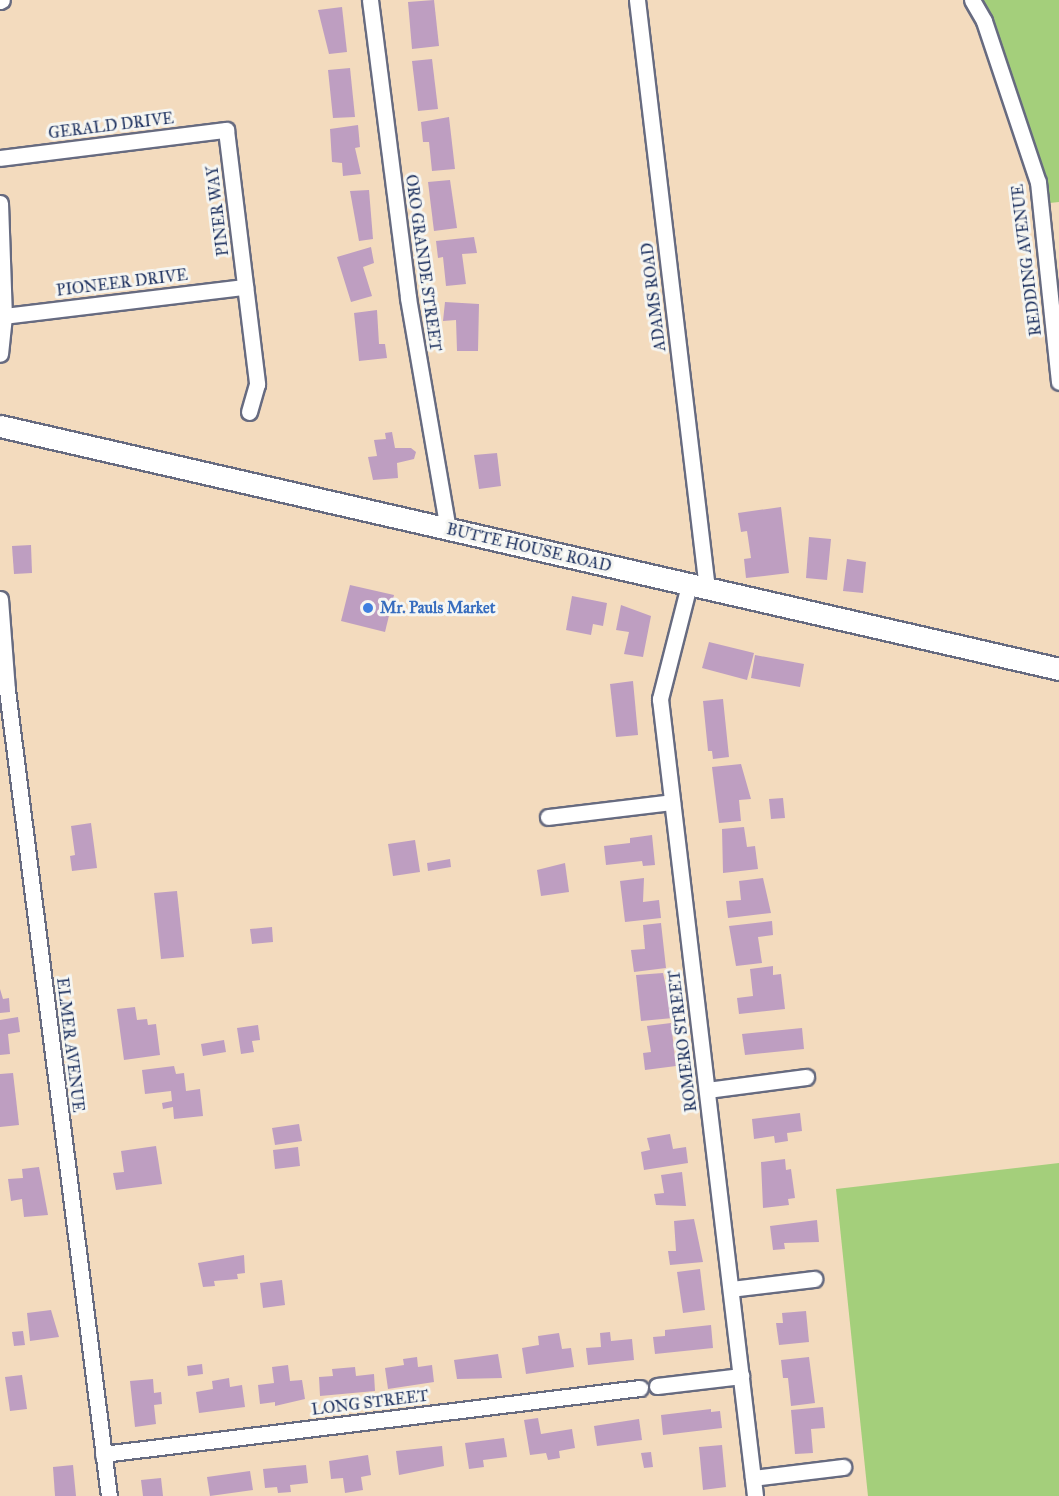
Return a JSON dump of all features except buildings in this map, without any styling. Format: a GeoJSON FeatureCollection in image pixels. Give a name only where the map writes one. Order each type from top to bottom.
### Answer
{"type":"FeatureCollection","features":[{"type":"Feature","properties":{"kind":"main road","name":"BUTTE HOUSE ROAD"},"geometry":{"type":"LineString","coordinates":[[0,426],[1059,669]]}},
{"type":"Feature","properties":{"kind":"street","name":"ORO GRANDE STREET"},"geometry":{"type":"LineString","coordinates":[[370,0],[408,298],[448,530]]}},
{"type":"Feature","properties":{"kind":"street","name":"ADAMS ROAD"},"geometry":{"type":"LineString","coordinates":[[637,0],[698,587]]}},
{"type":"Feature","properties":{"kind":"street","name":"REDDING AVENUE"},"geometry":{"type":"LineString","coordinates":[[972,0],[984,21],[1038,182],[1059,382]]}},
{"type":"Feature","properties":{"kind":"street","name":"GERALD DRIVE"},"geometry":{"type":"LineString","coordinates":[[0,158],[226,130]]}},
{"type":"Feature","properties":{"kind":"street","name":"PINER WAY"},"geometry":{"type":"LineString","coordinates":[[226,130],[257,384],[249,412]]}},
{"type":"Feature","properties":{"kind":"street"},"geometry":{"type":"LineString","coordinates":[[0,203],[4,316],[0,354]]}},
{"type":"Feature","properties":{"kind":"street","name":"PIONEER DRIVE"},"geometry":{"type":"LineString","coordinates":[[4,316],[245,287]]}},
{"type":"Feature","properties":{"kind":"street","name":"ROMERO STREET"},"geometry":{"type":"LineString","coordinates":[[698,587],[660,699],[755,1496]]}},
{"type":"Feature","properties":{"kind":"street","name":"ELMER AVENUE"},"geometry":{"type":"LineString","coordinates":[[0,599],[9,705],[109,1496]]}},
{"type":"Feature","properties":{"kind":"street"},"geometry":{"type":"LineString","coordinates":[[548,817],[672,802]]}},
{"type":"Feature","properties":{"kind":"street"},"geometry":{"type":"LineString","coordinates":[[707,1090],[806,1077]]}},
{"type":"Feature","properties":{"kind":"street"},"geometry":{"type":"LineString","coordinates":[[730,1289],[814,1279]]}},
{"type":"Feature","properties":{"kind":"street"},"geometry":{"type":"LineString","coordinates":[[657,1386],[741,1376]]}},
{"type":"Feature","properties":{"kind":"street","name":"LONG STREET"},"geometry":{"type":"LineString","coordinates":[[103,1454],[640,1388]]}},
{"type":"Feature","properties":{"kind":"street"},"geometry":{"type":"LineString","coordinates":[[753,1478],[843,1467]]}},
{"type":"Feature","properties":{"kind":"green space"},"geometry":{"type":"Polygon","coordinates":[[[972,0],[1059,0],[1059,202],[1040,204],[972,0]]]}},
{"type":"Feature","properties":{"kind":"green space"},"geometry":{"type":"Polygon","coordinates":[[[1059,1163],[1059,1496],[868,1496],[836,1189],[1059,1163]]]}},
{"type":"Feature","properties":{"kind":"place","name":"Mr. Pauls Market"},"geometry":{"type":"Point","coordinates":[368,608]}}]}
